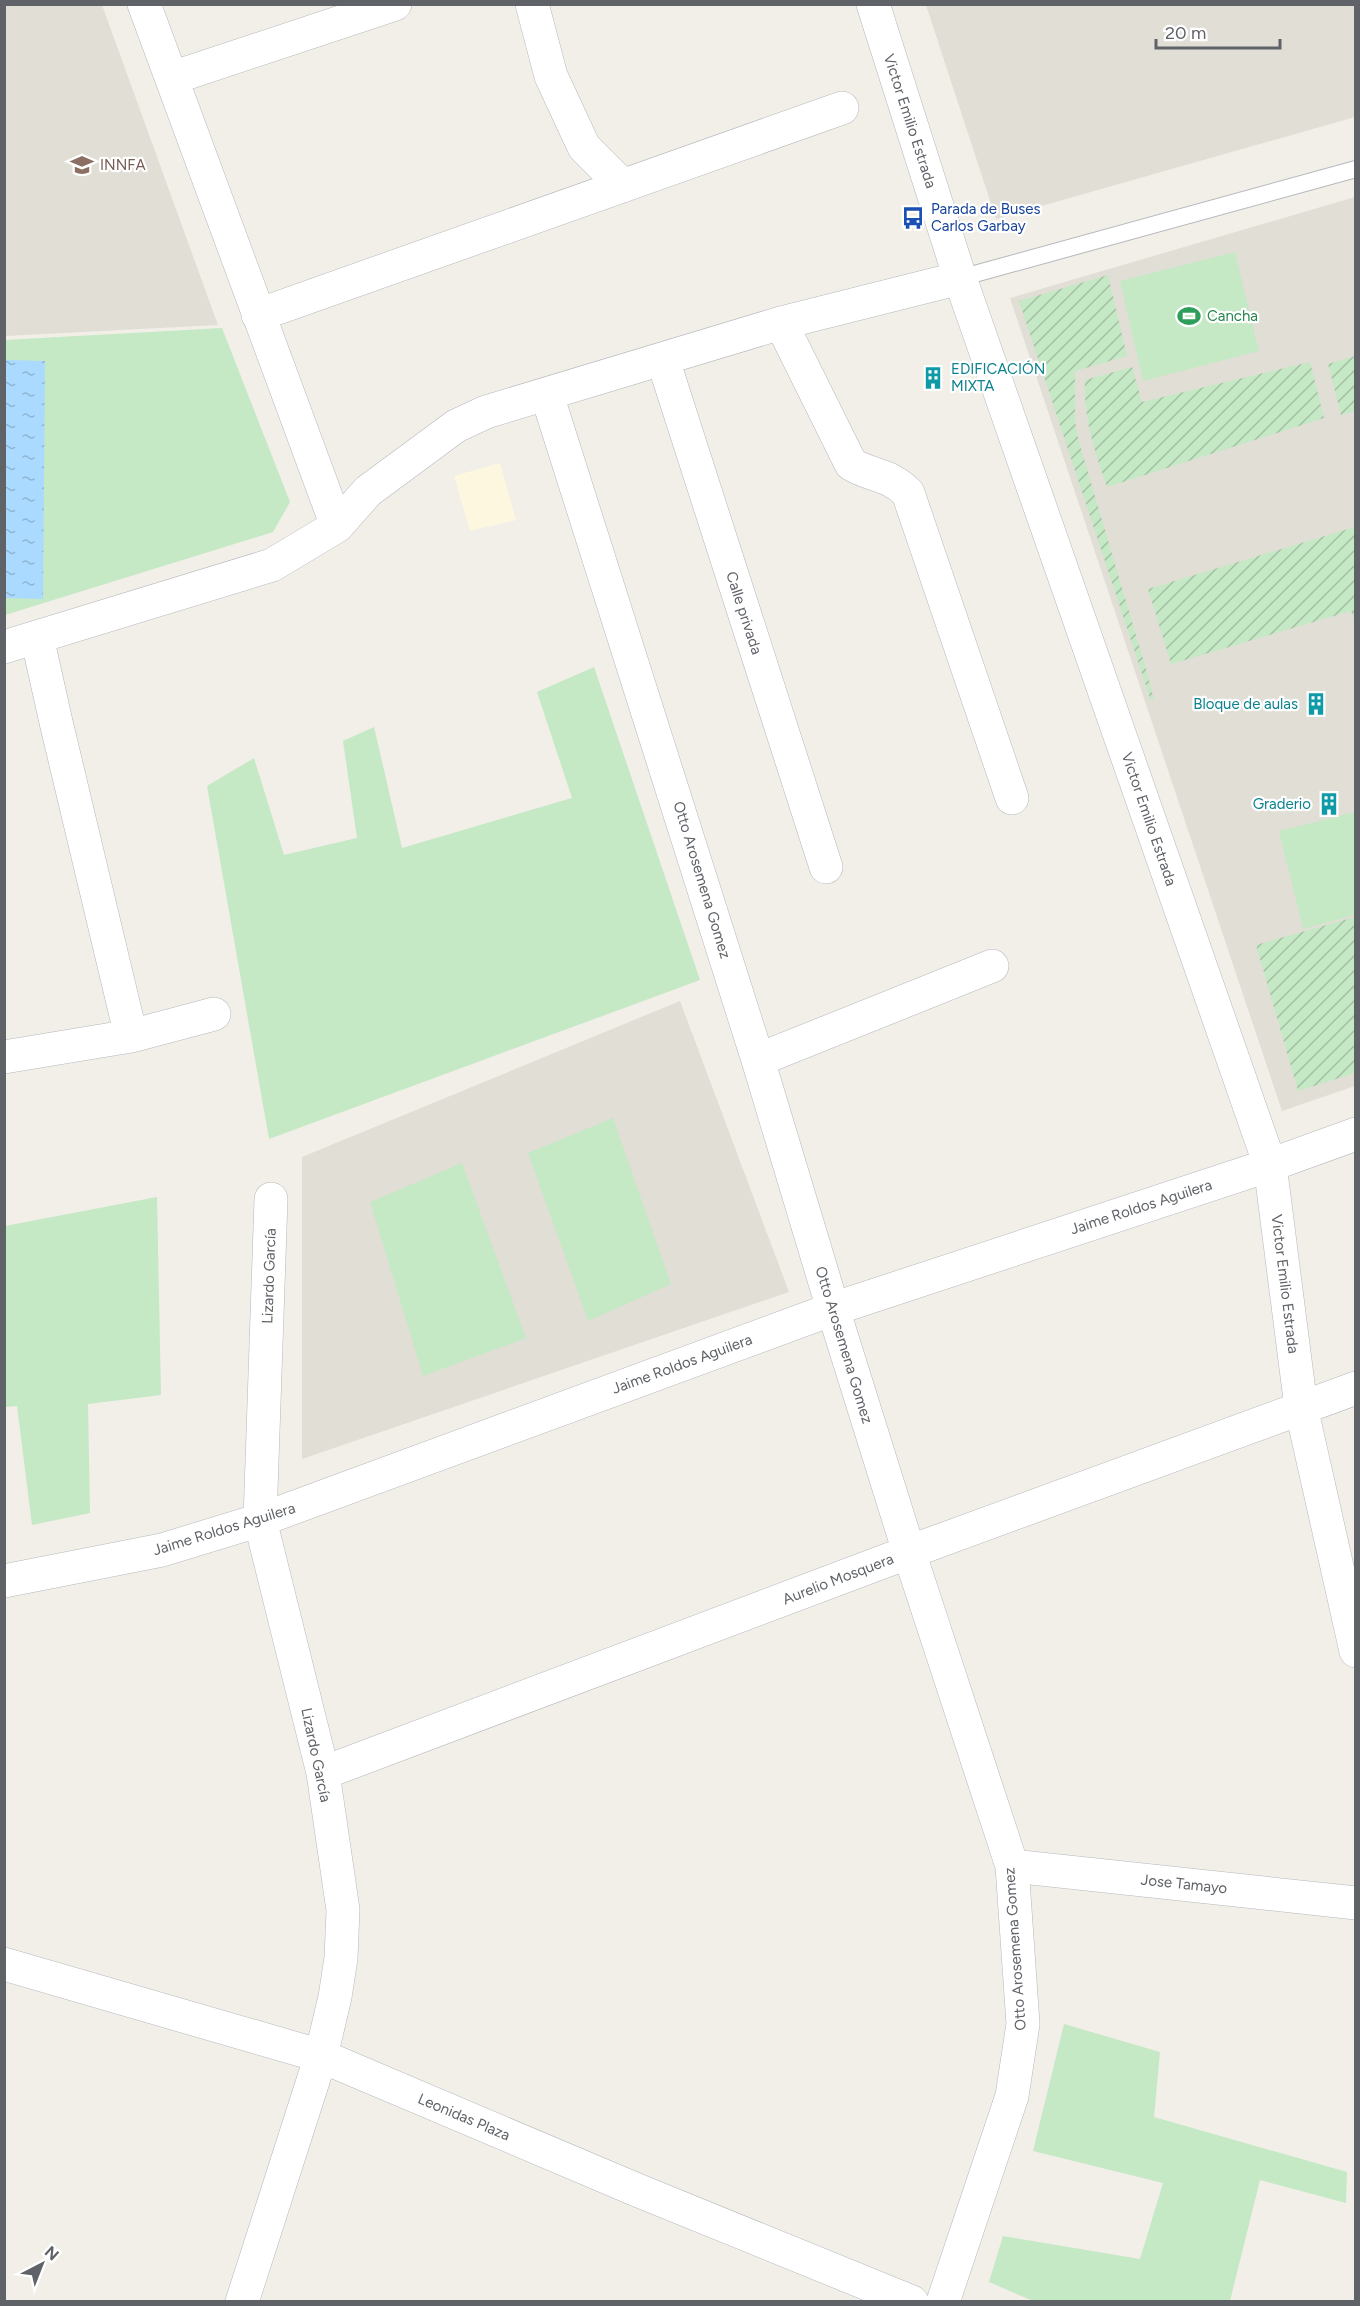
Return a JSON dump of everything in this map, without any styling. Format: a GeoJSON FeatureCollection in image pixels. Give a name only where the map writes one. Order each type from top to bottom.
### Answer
{"type":"FeatureCollection","features":[{"type":"Feature","properties":{"kind":"street"},"geometry":{"type":"LineString","coordinates":[[144,4],[337,526]]}},
{"type":"Feature","properties":{"kind":"street"},"geometry":{"type":"LineString","coordinates":[[172,78],[395,4]]}},
{"type":"Feature","properties":{"kind":"street"},"geometry":{"type":"LineString","coordinates":[[532,4],[551,76],[584,147],[623,186]]}},
{"type":"Feature","properties":{"kind":"street","name":"Victor Emilio Estrada"},"geometry":{"type":"LineString","coordinates":[[873,4],[960,278],[1270,1165],[1301,1407],[1356,1651]]}},
{"type":"Feature","properties":{"kind":"street"},"geometry":{"type":"LineString","coordinates":[[258,315],[842,108]]}},
{"type":"Feature","properties":{"kind":"street"},"geometry":{"type":"LineString","coordinates":[[4,647],[272,566],[337,526],[368,491],[456,426],[486,412],[781,323],[960,278]]}},
{"type":"Feature","properties":{"kind":"street"},"geometry":{"type":"LineString","coordinates":[[781,323],[851,464],[863,471],[896,481],[908,493],[1012,798]]}},
{"type":"Feature","properties":{"kind":"street","name":"Calle privada"},"geometry":{"type":"LineString","coordinates":[[663,360],[825,867]]}},
{"type":"Feature","properties":{"kind":"street","name":"Otto Arosemena Gomez"},"geometry":{"type":"LineString","coordinates":[[547,395],[758,1060],[832,1309],[1012,1866],[1023,2024],[1012,2096],[942,2301]]}},
{"type":"Feature","properties":{"kind":"street"},"geometry":{"type":"LineString","coordinates":[[37,637],[58,734],[131,1035]]}},
{"type":"Feature","properties":{"kind":"street"},"geometry":{"type":"LineString","coordinates":[[758,1060],[992,966]]}},
{"type":"Feature","properties":{"kind":"street"},"geometry":{"type":"LineString","coordinates":[[4,1057],[131,1035],[214,1014]]}},
{"type":"Feature","properties":{"kind":"street","name":"Jaime Roldos Aguilera"},"geometry":{"type":"LineString","coordinates":[[4,1581],[162,1550],[260,1521],[832,1309],[1270,1165],[1356,1134]]}},
{"type":"Feature","properties":{"kind":"street","name":"Lizardo García"},"geometry":{"type":"LineString","coordinates":[[242,2301],[321,2056],[335,1997],[341,1958],[343,1910],[323,1773],[260,1521],[271,1199]]}},
{"type":"Feature","properties":{"kind":"street","name":"Aurelio Mosquera"},"geometry":{"type":"LineString","coordinates":[[323,1773],[909,1552],[1356,1388]]}},
{"type":"Feature","properties":{"kind":"street","name":"Jose Tamayo"},"geometry":{"type":"LineString","coordinates":[[1012,1866],[1356,1903]]}},
{"type":"Feature","properties":{"kind":"street","name":"Leonidas Plaza"},"geometry":{"type":"LineString","coordinates":[[4,1964],[321,2056],[638,2190],[912,2301]]}},
{"type":"Feature","properties":{"kind":"lane"},"geometry":{"type":"LineString","coordinates":[[960,278],[1356,169]]}},
{"type":"Feature","properties":{"kind":"shaded area","name":"INNFA"},"geometry":{"type":"Polygon","coordinates":[[[5,4],[102,5],[218,325],[5,336],[5,4]]]}},
{"type":"Feature","properties":{"kind":"shaded area"},"geometry":{"type":"Polygon","coordinates":[[[926,5],[1355,5],[1355,117],[996,219],[926,5]]]}},
{"type":"Feature","properties":{"kind":"shaded area"},"geometry":{"type":"Polygon","coordinates":[[[1355,197],[1355,1086],[1282,1111],[1010,298],[1355,197]]]}},
{"type":"Feature","properties":{"kind":"shaded area"},"geometry":{"type":"Polygon","coordinates":[[[500,463],[516,520],[470,531],[454,476],[500,463]]]}},
{"type":"Feature","properties":{"kind":"shaded area"},"geometry":{"type":"Polygon","coordinates":[[[680,1001],[789,1292],[302,1459],[302,1157],[680,1001]]]}},
{"type":"Feature","properties":{"kind":"green space","name":"Cancha"},"geometry":{"type":"Polygon","coordinates":[[[1235,252],[1259,351],[1143,381],[1120,281],[1235,252]]]}},
{"type":"Feature","properties":{"kind":"green space"},"geometry":{"type":"Polygon","coordinates":[[[1108,275],[1127,356],[1075,371],[1075,422],[1148,676],[1154,700],[1151,701],[1019,301],[1108,275]]]}},
{"type":"Feature","properties":{"kind":"green space"},"geometry":{"type":"Polygon","coordinates":[[[222,328],[290,502],[273,532],[5,615],[5,340],[222,328]]]}},
{"type":"Feature","properties":{"kind":"green space"},"geometry":{"type":"Polygon","coordinates":[[[1355,356],[1355,411],[1341,415],[1328,364],[1355,356]]]}},
{"type":"Feature","properties":{"kind":"green space"},"geometry":{"type":"Polygon","coordinates":[[[1310,362],[1324,418],[1107,487],[1088,421],[1085,380],[1132,367],[1142,402],[1310,362]]]}},
{"type":"Feature","properties":{"kind":"green space"},"geometry":{"type":"Polygon","coordinates":[[[1355,527],[1355,623],[1351,611],[1171,664],[1148,589],[1355,527]]]}},
{"type":"Feature","properties":{"kind":"green space"},"geometry":{"type":"Polygon","coordinates":[[[594,667],[700,980],[269,1139],[207,786],[254,758],[284,855],[357,838],[343,741],[374,727],[402,848],[572,798],[537,692],[594,667]]]}},
{"type":"Feature","properties":{"kind":"green space"},"geometry":{"type":"Polygon","coordinates":[[[1355,812],[1355,915],[1303,929],[1279,831],[1355,812]]]}},
{"type":"Feature","properties":{"kind":"green space"},"geometry":{"type":"Polygon","coordinates":[[[1355,917],[1355,1073],[1298,1091],[1256,945],[1355,917]]]}},
{"type":"Feature","properties":{"kind":"green space"},"geometry":{"type":"Polygon","coordinates":[[[613,1118],[671,1284],[588,1321],[528,1153],[613,1118]]]}},
{"type":"Feature","properties":{"kind":"green space"},"geometry":{"type":"Polygon","coordinates":[[[462,1163],[526,1338],[423,1376],[370,1202],[462,1163]]]}},
{"type":"Feature","properties":{"kind":"green space"},"geometry":{"type":"Polygon","coordinates":[[[157,1197],[161,1395],[88,1404],[90,1513],[32,1525],[17,1406],[5,1407],[5,1226],[157,1197]]]}},
{"type":"Feature","properties":{"kind":"green space"},"geometry":{"type":"Polygon","coordinates":[[[1064,2024],[1160,2052],[1154,2117],[1347,2172],[1346,2203],[1260,2180],[1230,2301],[1033,2301],[989,2282],[1003,2236],[1140,2259],[1163,2183],[1033,2151],[1064,2024]]]}},
{"type":"Feature","properties":{"kind":"water"},"geometry":{"type":"Polygon","coordinates":[[[5,360],[45,361],[43,599],[5,598],[5,360]]]}},
{"type":"Feature","properties":{"kind":"place","name":"INNFA"},"geometry":{"type":"Point","coordinates":[82,165]}},
{"type":"Feature","properties":{"kind":"place","name":"Parada de Buses Carlos Garbay"},"geometry":{"type":"Point","coordinates":[913,218]}},
{"type":"Feature","properties":{"kind":"place","name":"Cancha"},"geometry":{"type":"Point","coordinates":[1189,316]}},
{"type":"Feature","properties":{"kind":"place","name":"EDIFICACIÓN MIXTA"},"geometry":{"type":"Point","coordinates":[933,378]}},
{"type":"Feature","properties":{"kind":"place","name":"Bloque de aulas"},"geometry":{"type":"Point","coordinates":[1316,704]}},
{"type":"Feature","properties":{"kind":"place","name":"Graderio"},"geometry":{"type":"Point","coordinates":[1329,804]}}]}
